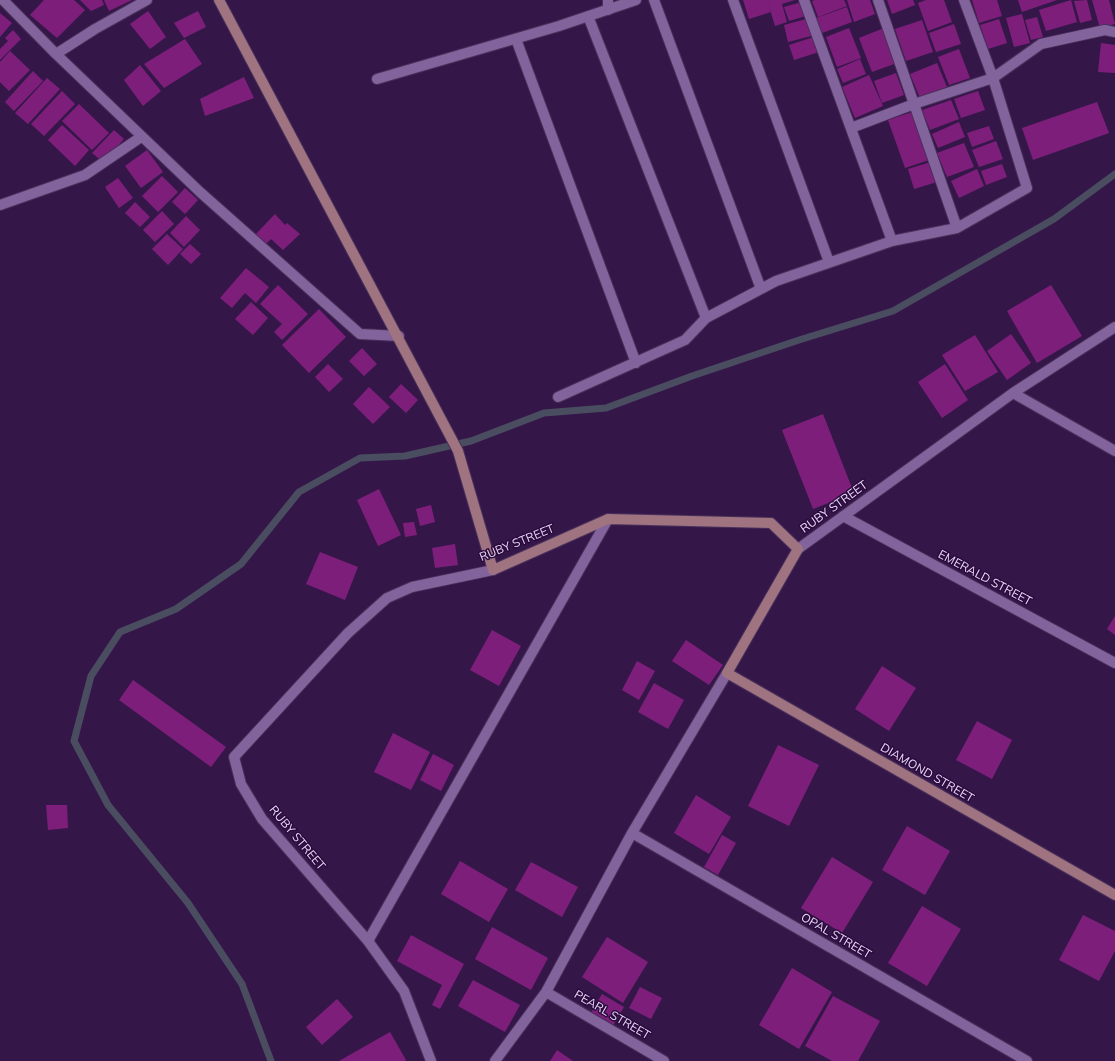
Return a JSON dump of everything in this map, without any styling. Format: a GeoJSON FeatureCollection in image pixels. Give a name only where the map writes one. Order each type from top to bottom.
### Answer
{"type":"FeatureCollection","features":[{"type":"Feature","properties":{"kind":"street"},"geometry":{"type":"LineString","coordinates":[[3,0],[141,137],[200,192],[360,334],[399,336]]}},
{"type":"Feature","properties":{"kind":"street"},"geometry":{"type":"LineString","coordinates":[[56,54],[95,29],[147,0]]}},
{"type":"Feature","properties":{"kind":"street"},"geometry":{"type":"LineString","coordinates":[[219,0],[274,106],[378,299],[384,313],[399,336],[437,414],[458,451],[493,570]]}},
{"type":"Feature","properties":{"kind":"street"},"geometry":{"type":"LineString","coordinates":[[377,79],[516,39],[588,16],[608,5],[636,0]]}},
{"type":"Feature","properties":{"kind":"street"},"geometry":{"type":"LineString","coordinates":[[654,0],[761,289]]}},
{"type":"Feature","properties":{"kind":"street"},"geometry":{"type":"LineString","coordinates":[[733,0],[829,262]]}},
{"type":"Feature","properties":{"kind":"street"},"geometry":{"type":"LineString","coordinates":[[804,0],[892,241]]}},
{"type":"Feature","properties":{"kind":"street"},"geometry":{"type":"LineString","coordinates":[[878,0],[957,228]]}},
{"type":"Feature","properties":{"kind":"street"},"geometry":{"type":"LineString","coordinates":[[558,397],[685,340],[706,318],[776,281],[892,241],[957,228],[1027,188],[993,78],[964,0]]}},
{"type":"Feature","properties":{"kind":"street"},"geometry":{"type":"LineString","coordinates":[[588,16],[706,318]]}},
{"type":"Feature","properties":{"kind":"street"},"geometry":{"type":"LineString","coordinates":[[851,128],[914,104],[993,78],[1041,44],[1105,30],[1115,32]]}},
{"type":"Feature","properties":{"kind":"street"},"geometry":{"type":"LineString","coordinates":[[516,39],[636,363]]}},
{"type":"Feature","properties":{"kind":"street"},"geometry":{"type":"LineString","coordinates":[[0,205],[85,175],[141,137]]}},
{"type":"Feature","properties":{"kind":"street","name":"RUBY STREET"},"geometry":{"type":"LineString","coordinates":[[431,1061],[404,991],[368,941],[262,819],[241,784],[234,757],[348,633],[387,598],[412,587],[493,570],[608,519],[771,523],[798,549],[1013,393],[1115,327]]}},
{"type":"Feature","properties":{"kind":"street"},"geometry":{"type":"LineString","coordinates":[[1013,393],[1115,451]]}},
{"type":"Feature","properties":{"kind":"street","name":"EMERALD STREET"},"geometry":{"type":"LineString","coordinates":[[843,516],[1115,663]]}},
{"type":"Feature","properties":{"kind":"street"},"geometry":{"type":"LineString","coordinates":[[368,941],[608,519]]}},
{"type":"Feature","properties":{"kind":"street"},"geometry":{"type":"LineString","coordinates":[[495,1061],[546,992],[632,832],[727,673],[798,549]]}},
{"type":"Feature","properties":{"kind":"street","name":"DIAMOND STREET"},"geometry":{"type":"LineString","coordinates":[[727,673],[1115,894]]}},
{"type":"Feature","properties":{"kind":"street","name":"OPAL STREET"},"geometry":{"type":"LineString","coordinates":[[632,832],[1027,1061]]}},
{"type":"Feature","properties":{"kind":"street","name":"PEARL STREET"},"geometry":{"type":"LineString","coordinates":[[546,992],[664,1061]]}},
{"type":"Feature","properties":{"kind":"building"},"geometry":{"type":"Polygon","coordinates":[[[44,0],[74,0],[85,10],[57,38],[30,15],[44,0]]]}},
{"type":"Feature","properties":{"kind":"building"},"geometry":{"type":"Polygon","coordinates":[[[80,0],[102,0],[104,5],[91,11],[80,0]]]}},
{"type":"Feature","properties":{"kind":"building"},"geometry":{"type":"Polygon","coordinates":[[[104,0],[132,0],[109,11],[104,0]]]}},
{"type":"Feature","properties":{"kind":"building"},"geometry":{"type":"Polygon","coordinates":[[[743,0],[795,0],[782,4],[787,22],[775,26],[771,12],[749,19],[743,0]]]}},
{"type":"Feature","properties":{"kind":"building"},"geometry":{"type":"Polygon","coordinates":[[[844,0],[847,6],[818,17],[812,1],[844,0]]]}},
{"type":"Feature","properties":{"kind":"building"},"geometry":{"type":"Polygon","coordinates":[[[847,0],[870,0],[875,14],[854,22],[847,0]]]}},
{"type":"Feature","properties":{"kind":"building"},"geometry":{"type":"Polygon","coordinates":[[[887,0],[913,0],[915,5],[892,14],[887,0]]]}},
{"type":"Feature","properties":{"kind":"building"},"geometry":{"type":"Polygon","coordinates":[[[926,0],[944,0],[952,22],[928,31],[918,3],[926,0]]]}},
{"type":"Feature","properties":{"kind":"building"},"geometry":{"type":"Polygon","coordinates":[[[972,0],[997,0],[1002,16],[979,23],[972,0]]]}},
{"type":"Feature","properties":{"kind":"building"},"geometry":{"type":"Polygon","coordinates":[[[1018,0],[1057,0],[1022,12],[1018,0]]]}},
{"type":"Feature","properties":{"kind":"building"},"geometry":{"type":"Polygon","coordinates":[[[1071,0],[1077,22],[1046,31],[1039,10],[1071,0]]]}},
{"type":"Feature","properties":{"kind":"building"},"geometry":{"type":"Polygon","coordinates":[[[1087,0],[1092,20],[1080,23],[1074,1],[1087,0]]]}},
{"type":"Feature","properties":{"kind":"building"},"geometry":{"type":"Polygon","coordinates":[[[1092,0],[1109,0],[1115,24],[1100,28],[1092,0]]]}},
{"type":"Feature","properties":{"kind":"building"},"geometry":{"type":"Polygon","coordinates":[[[805,1],[809,15],[789,21],[784,7],[805,1]]]}},
{"type":"Feature","properties":{"kind":"building"},"geometry":{"type":"Polygon","coordinates":[[[847,7],[852,22],[822,33],[816,18],[847,7]]]}},
{"type":"Feature","properties":{"kind":"building"},"geometry":{"type":"Polygon","coordinates":[[[148,11],[166,37],[150,49],[130,24],[148,11]]]}},
{"type":"Feature","properties":{"kind":"building"},"geometry":{"type":"Polygon","coordinates":[[[198,11],[206,27],[184,38],[174,23],[198,11]]]}},
{"type":"Feature","properties":{"kind":"building"},"geometry":{"type":"Polygon","coordinates":[[[0,13],[12,23],[0,37],[0,13]]]}},
{"type":"Feature","properties":{"kind":"building"},"geometry":{"type":"Polygon","coordinates":[[[1022,14],[1030,43],[1014,47],[1006,18],[1022,14]]]}},
{"type":"Feature","properties":{"kind":"building"},"geometry":{"type":"Polygon","coordinates":[[[1037,17],[1043,37],[1031,40],[1025,20],[1037,17]]]}},
{"type":"Feature","properties":{"kind":"building"},"geometry":{"type":"Polygon","coordinates":[[[810,18],[815,35],[788,42],[784,25],[810,18]]]}},
{"type":"Feature","properties":{"kind":"building"},"geometry":{"type":"Polygon","coordinates":[[[999,19],[1007,43],[988,49],[980,25],[999,19]]]}},
{"type":"Feature","properties":{"kind":"building"},"geometry":{"type":"Polygon","coordinates":[[[922,20],[933,52],[906,61],[895,29],[922,20]]]}},
{"type":"Feature","properties":{"kind":"building"},"geometry":{"type":"Polygon","coordinates":[[[954,24],[961,44],[936,52],[929,33],[954,24]]]}},
{"type":"Feature","properties":{"kind":"building"},"geometry":{"type":"Polygon","coordinates":[[[849,28],[861,58],[837,67],[826,37],[849,28]]]}},
{"type":"Feature","properties":{"kind":"building"},"geometry":{"type":"Polygon","coordinates":[[[884,28],[897,63],[872,72],[859,38],[884,28]]]}},
{"type":"Feature","properties":{"kind":"building"},"geometry":{"type":"Polygon","coordinates":[[[13,30],[21,39],[0,60],[0,49],[8,41],[5,38],[13,30]]]}},
{"type":"Feature","properties":{"kind":"building"},"geometry":{"type":"Polygon","coordinates":[[[817,36],[822,51],[794,60],[789,45],[817,36]]]}},
{"type":"Feature","properties":{"kind":"building"},"geometry":{"type":"Polygon","coordinates":[[[185,39],[202,64],[164,88],[144,64],[185,39]]]}},
{"type":"Feature","properties":{"kind":"building"},"geometry":{"type":"Polygon","coordinates":[[[1101,43],[1115,45],[1115,73],[1098,72],[1101,43]]]}},
{"type":"Feature","properties":{"kind":"building"},"geometry":{"type":"Polygon","coordinates":[[[959,49],[970,78],[949,85],[938,57],[959,49]]]}},
{"type":"Feature","properties":{"kind":"building"},"geometry":{"type":"Polygon","coordinates":[[[10,51],[30,70],[9,91],[0,82],[0,62],[10,51]]]}},
{"type":"Feature","properties":{"kind":"building"},"geometry":{"type":"Polygon","coordinates":[[[860,59],[866,74],[843,83],[837,69],[860,59]]]}},
{"type":"Feature","properties":{"kind":"building"},"geometry":{"type":"Polygon","coordinates":[[[937,63],[947,87],[920,98],[910,74],[937,63]]]}},
{"type":"Feature","properties":{"kind":"building"},"geometry":{"type":"Polygon","coordinates":[[[140,65],[161,91],[143,106],[124,80],[140,65]]]}},
{"type":"Feature","properties":{"kind":"building"},"geometry":{"type":"Polygon","coordinates":[[[33,71],[43,81],[14,111],[5,102],[33,71]]]}},
{"type":"Feature","properties":{"kind":"building"},"geometry":{"type":"Polygon","coordinates":[[[896,73],[904,95],[882,103],[874,81],[896,73]]]}},
{"type":"Feature","properties":{"kind":"building"},"geometry":{"type":"Polygon","coordinates":[[[869,75],[883,106],[855,118],[842,87],[869,75]]]}},
{"type":"Feature","properties":{"kind":"building"},"geometry":{"type":"Polygon","coordinates":[[[244,77],[254,98],[205,116],[200,99],[244,77]]]}},
{"type":"Feature","properties":{"kind":"building"},"geometry":{"type":"Polygon","coordinates":[[[47,78],[60,89],[28,124],[15,113],[47,78]]]}},
{"type":"Feature","properties":{"kind":"building"},"geometry":{"type":"Polygon","coordinates":[[[62,91],[75,104],[44,136],[31,124],[62,91]]]}},
{"type":"Feature","properties":{"kind":"building"},"geometry":{"type":"Polygon","coordinates":[[[978,91],[985,110],[961,118],[954,99],[978,91]]]}},
{"type":"Feature","properties":{"kind":"building"},"geometry":{"type":"Polygon","coordinates":[[[951,100],[959,119],[930,130],[922,110],[951,100]]]}},
{"type":"Feature","properties":{"kind":"building"},"geometry":{"type":"Polygon","coordinates":[[[1097,102],[1109,133],[1033,160],[1022,128],[1097,102]]]}},
{"type":"Feature","properties":{"kind":"building"},"geometry":{"type":"Polygon","coordinates":[[[79,104],[109,133],[92,150],[62,121],[79,104]]]}},
{"type":"Feature","properties":{"kind":"building"},"geometry":{"type":"Polygon","coordinates":[[[912,112],[929,160],[905,168],[888,120],[912,112]]]}},
{"type":"Feature","properties":{"kind":"building"},"geometry":{"type":"Polygon","coordinates":[[[959,122],[965,137],[938,148],[932,134],[959,122]]]}},
{"type":"Feature","properties":{"kind":"building"},"geometry":{"type":"Polygon","coordinates":[[[62,125],[89,150],[75,166],[48,140],[62,125]]]}},
{"type":"Feature","properties":{"kind":"building"},"geometry":{"type":"Polygon","coordinates":[[[989,126],[994,139],[972,147],[967,133],[989,126]]]}},
{"type":"Feature","properties":{"kind":"building"},"geometry":{"type":"Polygon","coordinates":[[[114,130],[124,139],[103,162],[92,153],[114,130]]]}},
{"type":"Feature","properties":{"kind":"building"},"geometry":{"type":"Polygon","coordinates":[[[996,141],[1003,159],[979,167],[972,150],[996,141]]]}},
{"type":"Feature","properties":{"kind":"building"},"geometry":{"type":"Polygon","coordinates":[[[964,143],[974,167],[947,177],[937,153],[964,143]]]}},
{"type":"Feature","properties":{"kind":"building"},"geometry":{"type":"Polygon","coordinates":[[[147,150],[163,172],[141,188],[125,166],[147,150]]]}},
{"type":"Feature","properties":{"kind":"building"},"geometry":{"type":"Polygon","coordinates":[[[931,162],[937,182],[914,189],[908,169],[931,162]]]}},
{"type":"Feature","properties":{"kind":"building"},"geometry":{"type":"Polygon","coordinates":[[[1002,164],[1007,177],[986,185],[981,171],[1002,164]]]}},
{"type":"Feature","properties":{"kind":"building"},"geometry":{"type":"Polygon","coordinates":[[[977,169],[984,186],[959,198],[951,181],[977,169]]]}},
{"type":"Feature","properties":{"kind":"building"},"geometry":{"type":"Polygon","coordinates":[[[162,176],[178,192],[158,212],[142,196],[162,176]]]}},
{"type":"Feature","properties":{"kind":"building"},"geometry":{"type":"Polygon","coordinates":[[[118,178],[133,198],[119,208],[105,187],[118,178]]]}},
{"type":"Feature","properties":{"kind":"building"},"geometry":{"type":"Polygon","coordinates":[[[185,188],[198,200],[185,214],[172,202],[185,188]]]}},
{"type":"Feature","properties":{"kind":"building"},"geometry":{"type":"Polygon","coordinates":[[[135,202],[150,217],[140,227],[125,213],[135,202]]]}},
{"type":"Feature","properties":{"kind":"building"},"geometry":{"type":"Polygon","coordinates":[[[162,211],[174,224],[155,242],[143,230],[162,211]]]}},
{"type":"Feature","properties":{"kind":"building"},"geometry":{"type":"Polygon","coordinates":[[[275,214],[285,225],[287,223],[300,234],[283,250],[271,239],[265,245],[254,236],[275,214]]]}},
{"type":"Feature","properties":{"kind":"building"},"geometry":{"type":"Polygon","coordinates":[[[186,216],[200,230],[184,247],[170,233],[186,216]]]}},
{"type":"Feature","properties":{"kind":"building"},"geometry":{"type":"Polygon","coordinates":[[[167,234],[183,249],[168,265],[152,249],[167,234]]]}},
{"type":"Feature","properties":{"kind":"building"},"geometry":{"type":"Polygon","coordinates":[[[190,244],[201,254],[191,264],[180,254],[190,244]]]}},
{"type":"Feature","properties":{"kind":"building"},"geometry":{"type":"Polygon","coordinates":[[[246,268],[269,287],[256,303],[245,293],[232,308],[220,298],[246,268]]]}},
{"type":"Feature","properties":{"kind":"building"},"geometry":{"type":"Polygon","coordinates":[[[278,285],[308,314],[282,340],[274,332],[282,324],[260,304],[278,285]]]}},
{"type":"Feature","properties":{"kind":"building"},"geometry":{"type":"Polygon","coordinates":[[[1051,285],[1082,336],[1037,363],[1007,311],[1051,285]]]}},
{"type":"Feature","properties":{"kind":"building"},"geometry":{"type":"Polygon","coordinates":[[[251,302],[268,318],[253,335],[235,319],[251,302]]]}},
{"type":"Feature","properties":{"kind":"building"},"geometry":{"type":"Polygon","coordinates":[[[319,309],[346,337],[309,373],[282,345],[319,309]]]}},
{"type":"Feature","properties":{"kind":"building"},"geometry":{"type":"Polygon","coordinates":[[[1011,334],[1031,363],[1007,380],[987,351],[1011,334]]]}},
{"type":"Feature","properties":{"kind":"building"},"geometry":{"type":"Polygon","coordinates":[[[975,335],[998,372],[965,391],[942,355],[975,335]]]}},
{"type":"Feature","properties":{"kind":"building"},"geometry":{"type":"Polygon","coordinates":[[[362,348],[377,364],[364,376],[349,361],[362,348]]]}},
{"type":"Feature","properties":{"kind":"building"},"geometry":{"type":"Polygon","coordinates":[[[328,364],[343,379],[329,392],[315,377],[328,364]]]}},
{"type":"Feature","properties":{"kind":"building"},"geometry":{"type":"Polygon","coordinates":[[[945,364],[968,400],[942,418],[918,382],[945,364]]]}},
{"type":"Feature","properties":{"kind":"building"},"geometry":{"type":"Polygon","coordinates":[[[401,384],[418,400],[406,413],[389,397],[401,384]]]}},
{"type":"Feature","properties":{"kind":"building"},"geometry":{"type":"Polygon","coordinates":[[[369,387],[390,407],[373,424],[353,404],[369,387]]]}},
{"type":"Feature","properties":{"kind":"building"},"geometry":{"type":"Polygon","coordinates":[[[823,414],[854,493],[813,509],[782,430],[823,414]]]}},
{"type":"Feature","properties":{"kind":"building"},"geometry":{"type":"Polygon","coordinates":[[[379,489],[401,535],[378,546],[357,500],[379,489]]]}},
{"type":"Feature","properties":{"kind":"building"},"geometry":{"type":"Polygon","coordinates":[[[431,505],[435,522],[420,526],[416,509],[431,505]]]}},
{"type":"Feature","properties":{"kind":"building"},"geometry":{"type":"Polygon","coordinates":[[[414,522],[417,535],[405,537],[403,523],[414,522]]]}},
{"type":"Feature","properties":{"kind":"building"},"geometry":{"type":"Polygon","coordinates":[[[455,544],[458,565],[435,568],[432,548],[455,544]]]}},
{"type":"Feature","properties":{"kind":"building"},"geometry":{"type":"Polygon","coordinates":[[[320,552],[358,567],[345,600],[306,584],[320,552]]]}},
{"type":"Feature","properties":{"kind":"building"},"geometry":{"type":"Polygon","coordinates":[[[1115,616],[1115,635],[1107,629],[1115,616]]]}},
{"type":"Feature","properties":{"kind":"building"},"geometry":{"type":"Polygon","coordinates":[[[492,630],[521,646],[499,686],[470,670],[492,630]]]}},
{"type":"Feature","properties":{"kind":"building"},"geometry":{"type":"Polygon","coordinates":[[[686,640],[723,665],[709,685],[672,661],[686,640]]]}},
{"type":"Feature","properties":{"kind":"building"},"geometry":{"type":"Polygon","coordinates":[[[637,661],[655,671],[639,700],[622,690],[637,661]]]}},
{"type":"Feature","properties":{"kind":"building"},"geometry":{"type":"Polygon","coordinates":[[[882,666],[916,688],[889,731],[855,709],[882,666]]]}},
{"type":"Feature","properties":{"kind":"building"},"geometry":{"type":"Polygon","coordinates":[[[133,680],[226,747],[211,767],[119,700],[133,680]]]}},
{"type":"Feature","properties":{"kind":"building"},"geometry":{"type":"Polygon","coordinates":[[[654,683],[684,700],[668,729],[638,712],[654,683]]]}},
{"type":"Feature","properties":{"kind":"building"},"geometry":{"type":"Polygon","coordinates":[[[977,721],[1012,740],[992,779],[956,760],[977,721]]]}},
{"type":"Feature","properties":{"kind":"building"},"geometry":{"type":"Polygon","coordinates":[[[393,733],[430,752],[411,790],[374,772],[393,733]]]}},
{"type":"Feature","properties":{"kind":"building"},"geometry":{"type":"Polygon","coordinates":[[[778,745],[819,765],[789,826],[748,806],[778,745]]]}},
{"type":"Feature","properties":{"kind":"building"},"geometry":{"type":"Polygon","coordinates":[[[433,754],[454,765],[441,791],[420,780],[433,754]]]}},
{"type":"Feature","properties":{"kind":"building"},"geometry":{"type":"Polygon","coordinates":[[[696,795],[731,817],[709,854],[674,833],[696,795]]]}},
{"type":"Feature","properties":{"kind":"building"},"geometry":{"type":"Polygon","coordinates":[[[46,805],[67,805],[68,828],[48,830],[46,805]]]}},
{"type":"Feature","properties":{"kind":"building"},"geometry":{"type":"Polygon","coordinates":[[[907,826],[950,851],[925,895],[882,870],[907,826]]]}},
{"type":"Feature","properties":{"kind":"building"},"geometry":{"type":"Polygon","coordinates":[[[722,835],[736,843],[718,875],[704,867],[722,835]]]}},
{"type":"Feature","properties":{"kind":"building"},"geometry":{"type":"Polygon","coordinates":[[[832,857],[873,882],[842,933],[801,908],[832,857]]]}},
{"type":"Feature","properties":{"kind":"building"},"geometry":{"type":"Polygon","coordinates":[[[460,861],[508,889],[489,922],[441,894],[460,861]]]}},
{"type":"Feature","properties":{"kind":"building"},"geometry":{"type":"Polygon","coordinates":[[[531,862],[578,887],[562,917],[515,890],[531,862]]]}},
{"type":"Feature","properties":{"kind":"building"},"geometry":{"type":"Polygon","coordinates":[[[922,906],[961,929],[927,986],[888,963],[922,906]]]}},
{"type":"Feature","properties":{"kind":"building"},"geometry":{"type":"Polygon","coordinates":[[[1083,915],[1115,931],[1115,951],[1099,981],[1059,960],[1083,915]]]}},
{"type":"Feature","properties":{"kind":"building"},"geometry":{"type":"Polygon","coordinates":[[[492,927],[548,958],[531,990],[475,959],[492,927]]]}},
{"type":"Feature","properties":{"kind":"building"},"geometry":{"type":"Polygon","coordinates":[[[411,935],[464,964],[440,1009],[432,1005],[442,985],[397,961],[411,935]]]}},
{"type":"Feature","properties":{"kind":"building"},"geometry":{"type":"Polygon","coordinates":[[[607,937],[648,962],[623,1003],[582,977],[607,937]]]}},
{"type":"Feature","properties":{"kind":"building"},"geometry":{"type":"Polygon","coordinates":[[[792,968],[832,992],[799,1049],[759,1025],[792,968]]]}},
{"type":"Feature","properties":{"kind":"building"},"geometry":{"type":"Polygon","coordinates":[[[473,980],[520,1005],[505,1032],[458,1006],[473,980]]]}},
{"type":"Feature","properties":{"kind":"building"},"geometry":{"type":"Polygon","coordinates":[[[640,987],[662,998],[651,1019],[629,1008],[640,987]]]}},
{"type":"Feature","properties":{"kind":"building"},"geometry":{"type":"Polygon","coordinates":[[[602,994],[624,1007],[612,1027],[590,1014],[602,994]]]}},
{"type":"Feature","properties":{"kind":"building"},"geometry":{"type":"Polygon","coordinates":[[[833,996],[880,1021],[858,1061],[832,1061],[805,1046],[833,996]]]}},
{"type":"Feature","properties":{"kind":"building"},"geometry":{"type":"Polygon","coordinates":[[[337,999],[353,1017],[322,1045],[306,1027],[337,999]]]}},
{"type":"Feature","properties":{"kind":"building"},"geometry":{"type":"Polygon","coordinates":[[[390,1032],[406,1060],[339,1061],[390,1032]]]}},
{"type":"Feature","properties":{"kind":"building"},"geometry":{"type":"Polygon","coordinates":[[[557,1050],[573,1061],[550,1061],[557,1050]]]}},
{"type":"Feature","properties":{"kind":"waterway"},"geometry":{"type":"LineString","coordinates":[[271,1061],[242,984],[188,903],[108,805],[74,741],[91,676],[120,632],[176,609],[241,564],[299,492],[360,458],[405,456],[471,441],[544,413],[606,408],[692,376],[799,340],[893,311],[1054,219],[1115,174]]}}]}
